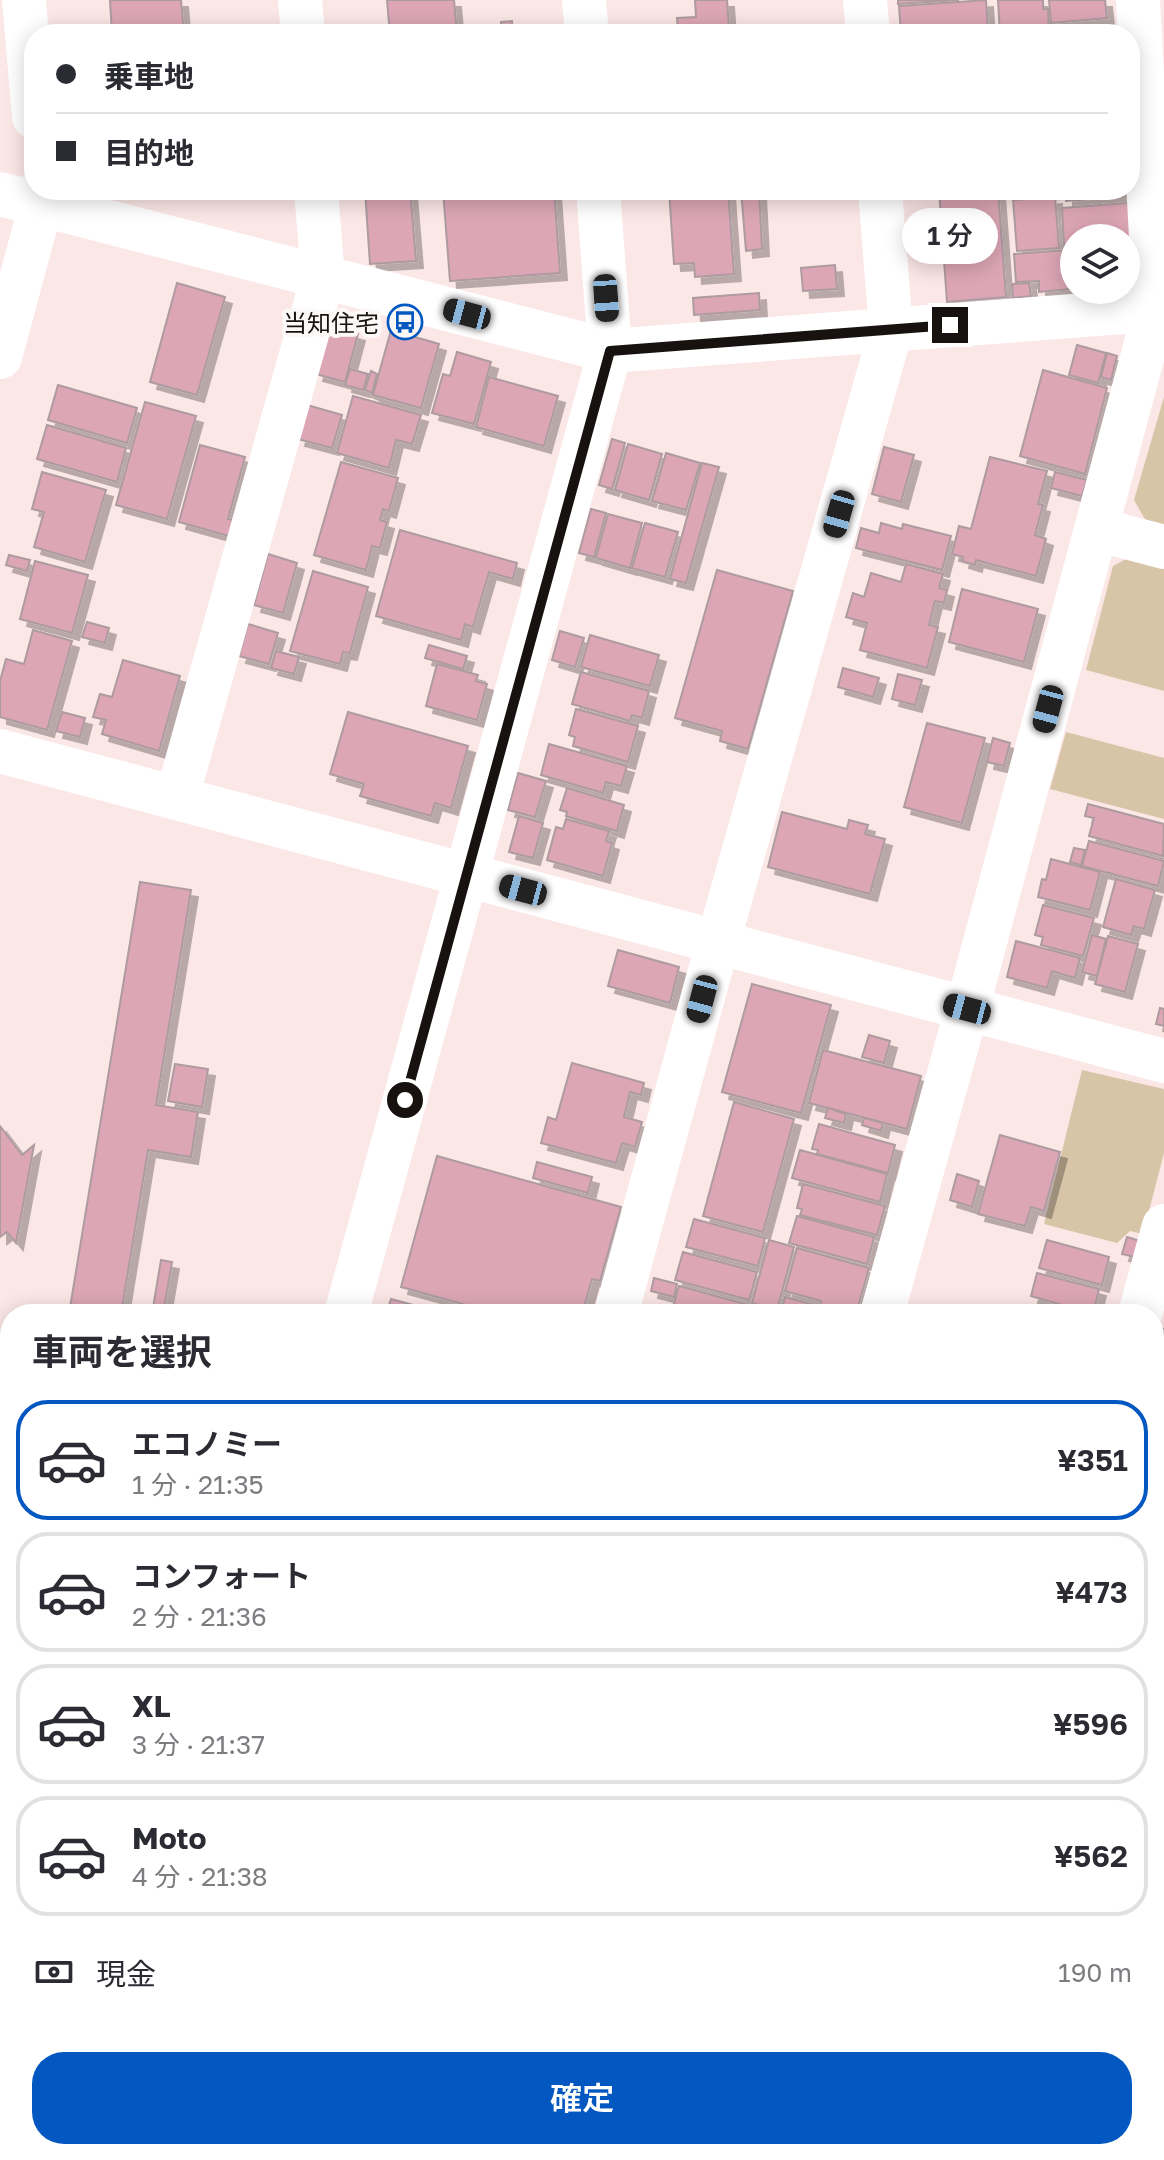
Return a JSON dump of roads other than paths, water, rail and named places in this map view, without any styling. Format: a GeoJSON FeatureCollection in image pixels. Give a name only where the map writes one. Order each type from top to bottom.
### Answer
{"type":"FeatureCollection","features":[{"type":"Feature","properties":{"kind":"street"},"geometry":{"type":"LineString","coordinates":[[24,0],[26,24]]}},
{"type":"Feature","properties":{"kind":"street"},"geometry":{"type":"LineString","coordinates":[[300,0],[302,24]]}},
{"type":"Feature","properties":{"kind":"street"},"geometry":{"type":"LineString","coordinates":[[584,0],[586,24]]}},
{"type":"Feature","properties":{"kind":"street"},"geometry":{"type":"LineString","coordinates":[[865,0],[867,24]]}},
{"type":"Feature","properties":{"kind":"street"},"geometry":{"type":"LineString","coordinates":[[1138,0],[1140,24]]}},
{"type":"Feature","properties":{"kind":"street"},"geometry":{"type":"LineString","coordinates":[[885,1304],[1096,529],[1160,310],[1140,28]]}},
{"type":"Feature","properties":{"kind":"street"},"geometry":{"type":"LineString","coordinates":[[0,357],[26,200]]}},
{"type":"Feature","properties":{"kind":"street"},"geometry":{"type":"LineString","coordinates":[[42,200],[610,351],[1160,310]]}},
{"type":"Feature","properties":{"kind":"street"},"geometry":{"type":"LineString","coordinates":[[177,797],[323,277],[317,200]]}},
{"type":"Feature","properties":{"kind":"street"},"geometry":{"type":"LineString","coordinates":[[349,1304],[610,351],[599,200]]}},
{"type":"Feature","properties":{"kind":"street"},"geometry":{"type":"LineString","coordinates":[[619,1304],[891,330],[881,200]]}},
{"type":"Feature","properties":{"kind":"street"},"geometry":{"type":"LineString","coordinates":[[1096,529],[1164,547]]}},
{"type":"Feature","properties":{"kind":"street"},"geometry":{"type":"LineString","coordinates":[[0,751],[1164,1061]]}},
{"type":"Feature","properties":{"kind":"street"},"geometry":{"type":"LineString","coordinates":[[1143,1304],[1164,1226]]}},
{"type":"Feature","properties":{"kind":"place","name":"当知住宅"},"geometry":{"type":"Point","coordinates":[405,322]}}]}
